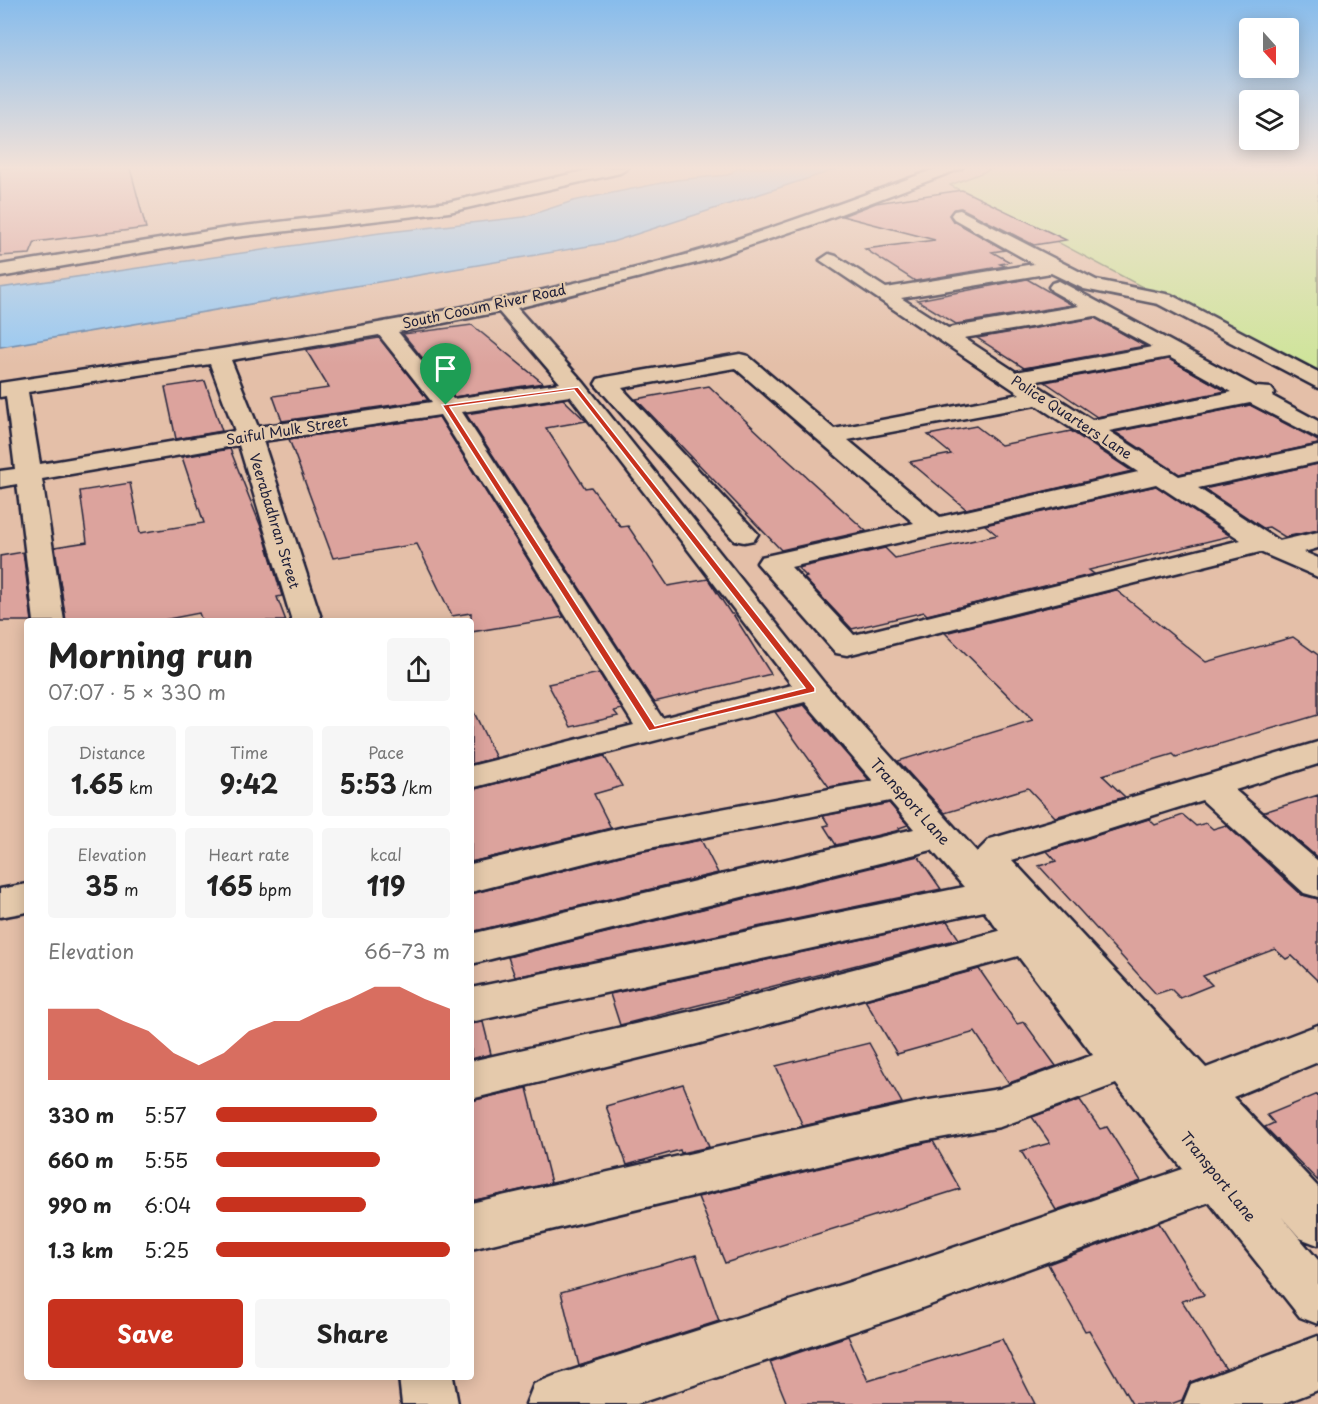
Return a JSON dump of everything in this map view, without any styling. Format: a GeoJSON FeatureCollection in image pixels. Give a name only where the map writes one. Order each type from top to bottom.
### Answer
{"type":"FeatureCollection","features":[{"type":"Feature","properties":{"kind":"street"},"geometry":{"type":"LineString","coordinates":[[0,271],[223,234]]}},
{"type":"Feature","properties":{"kind":"street","name":"South Cooum River Road"},"geometry":{"type":"LineString","coordinates":[[8,389],[383,327],[503,304],[661,268],[762,234]]}},
{"type":"Feature","properties":{"kind":"street"},"geometry":{"type":"LineString","coordinates":[[993,234],[1053,267],[1092,285],[1164,299],[1318,382]]}},
{"type":"Feature","properties":{"kind":"street","name":"Police Quarters Lane"},"geometry":{"type":"LineString","coordinates":[[829,260],[1270,547],[1318,568]]}},
{"type":"Feature","properties":{"kind":"street"},"geometry":{"type":"LineString","coordinates":[[883,295],[1053,267]]}},
{"type":"Feature","properties":{"kind":"street"},"geometry":{"type":"LineString","coordinates":[[1031,272],[1318,431]]}},
{"type":"Feature","properties":{"kind":"street","name":"Transport Lane"},"geometry":{"type":"LineString","coordinates":[[503,304],[576,388],[812,690],[897,788],[942,835],[1029,938],[1125,1062],[1318,1299]]}},
{"type":"Feature","properties":{"kind":"street"},"geometry":{"type":"LineString","coordinates":[[945,335],[1098,309]]}},
{"type":"Feature","properties":{"kind":"street"},"geometry":{"type":"LineString","coordinates":[[383,327],[446,405],[653,729]]}},
{"type":"Feature","properties":{"kind":"street"},"geometry":{"type":"LineString","coordinates":[[1013,379],[1173,350]]}},
{"type":"Feature","properties":{"kind":"street","name":"Veerabadhran Street"},"geometry":{"type":"LineString","coordinates":[[218,355],[249,436],[306,618]]}},
{"type":"Feature","properties":{"kind":"street"},"geometry":{"type":"LineString","coordinates":[[744,534],[606,384],[740,361],[933,525]]}},
{"type":"Feature","properties":{"kind":"street"},"geometry":{"type":"LineString","coordinates":[[1089,428],[1318,382]]}},
{"type":"Feature","properties":{"kind":"street","name":"Saiful Mulk Street"},"geometry":{"type":"LineString","coordinates":[[0,479],[249,436],[446,405],[576,388]]}},
{"type":"Feature","properties":{"kind":"street"},"geometry":{"type":"LineString","coordinates":[[8,389],[29,474],[49,618]]}},
{"type":"Feature","properties":{"kind":"street"},"geometry":{"type":"LineString","coordinates":[[828,436],[1041,397]]}},
{"type":"Feature","properties":{"kind":"street"},"geometry":{"type":"LineString","coordinates":[[1318,454],[933,525],[771,563],[847,646],[1270,547],[1318,540]]}},
{"type":"Feature","properties":{"kind":"street"},"geometry":{"type":"LineString","coordinates":[[474,776],[812,690]]}},
{"type":"Feature","properties":{"kind":"street"},"geometry":{"type":"LineString","coordinates":[[1315,1214],[1199,1091],[994,866],[993,856],[1003,848],[1318,753]]}},
{"type":"Feature","properties":{"kind":"street"},"geometry":{"type":"LineString","coordinates":[[1208,786],[1318,883]]}},
{"type":"Feature","properties":{"kind":"street"},"geometry":{"type":"LineString","coordinates":[[474,877],[624,840],[897,788]]}},
{"type":"Feature","properties":{"kind":"street"},"geometry":{"type":"LineString","coordinates":[[474,948],[942,835]]}},
{"type":"Feature","properties":{"kind":"street"},"geometry":{"type":"LineString","coordinates":[[474,1004],[993,895]]}},
{"type":"Feature","properties":{"kind":"street"},"geometry":{"type":"LineString","coordinates":[[0,903],[24,899]]}},
{"type":"Feature","properties":{"kind":"street"},"geometry":{"type":"LineString","coordinates":[[474,1079],[697,1027],[1029,938]]}},
{"type":"Feature","properties":{"kind":"street"},"geometry":{"type":"LineString","coordinates":[[1199,1091],[1318,1043]]}},
{"type":"Feature","properties":{"kind":"street"},"geometry":{"type":"LineString","coordinates":[[474,1225],[923,1121],[1000,1108],[1125,1062]]}},
{"type":"Feature","properties":{"kind":"street"},"geometry":{"type":"LineString","coordinates":[[554,1404],[900,1291],[1220,1177]]}},
{"type":"Feature","properties":{"kind":"street"},"geometry":{"type":"LineString","coordinates":[[1211,1404],[1318,1363]]}},
{"type":"Feature","properties":{"kind":"street"},"geometry":{"type":"LineString","coordinates":[[426,1380],[430,1404]]}},
{"type":"Feature","properties":{"kind":"green space"},"geometry":{"type":"Polygon","coordinates":[[[1042,234],[1318,234],[1318,380],[1042,234]]]}},
{"type":"Feature","properties":{"kind":"water"},"geometry":{"type":"Polygon","coordinates":[[[376,234],[638,234],[612,242],[0,347],[0,288],[376,234]]]}},
{"type":"Feature","properties":{"kind":"building"},"geometry":{"type":"Polygon","coordinates":[[[0,234],[102,234],[35,242],[30,254],[0,256],[0,234]]]}},
{"type":"Feature","properties":{"kind":"building"},"geometry":{"type":"Polygon","coordinates":[[[910,234],[976,234],[1005,250],[992,252],[1010,262],[1000,264],[1005,266],[915,281],[865,249],[935,240],[910,234]]]}},
{"type":"Feature","properties":{"kind":"building"},"geometry":{"type":"Polygon","coordinates":[[[1011,234],[1053,234],[1066,240],[1034,245],[1011,234]]]}},
{"type":"Feature","properties":{"kind":"building"},"geometry":{"type":"Polygon","coordinates":[[[1027,279],[1072,305],[956,324],[917,300],[1027,279]]]}},
{"type":"Feature","properties":{"kind":"building"},"geometry":{"type":"Polygon","coordinates":[[[1095,318],[1145,346],[1024,368],[977,338],[1095,318]]]}},
{"type":"Feature","properties":{"kind":"building"},"geometry":{"type":"Polygon","coordinates":[[[472,325],[543,383],[454,397],[403,334],[472,325]]]}},
{"type":"Feature","properties":{"kind":"building"},"geometry":{"type":"Polygon","coordinates":[[[379,338],[428,400],[282,421],[273,396],[329,388],[306,350],[379,338]]]}},
{"type":"Feature","properties":{"kind":"building"},"geometry":{"type":"Polygon","coordinates":[[[1169,359],[1226,391],[1097,417],[1045,382],[1169,359]]]}},
{"type":"Feature","properties":{"kind":"building"},"geometry":{"type":"Polygon","coordinates":[[[205,381],[222,431],[176,439],[165,387],[205,381]]]}},
{"type":"Feature","properties":{"kind":"building"},"geometry":{"type":"Polygon","coordinates":[[[709,386],[866,531],[781,550],[636,399],[709,386]]]}},
{"type":"Feature","properties":{"kind":"building"},"geometry":{"type":"Polygon","coordinates":[[[563,399],[586,421],[546,428],[585,488],[591,487],[621,527],[628,526],[668,586],[708,579],[771,674],[654,702],[466,414],[563,399]]]}},
{"type":"Feature","properties":{"kind":"building"},"geometry":{"type":"Polygon","coordinates":[[[1250,405],[1318,441],[1318,444],[1179,474],[1115,432],[1250,405]]]}},
{"type":"Feature","properties":{"kind":"building"},"geometry":{"type":"Polygon","coordinates":[[[439,417],[564,617],[474,632],[474,618],[471,618],[471,613],[452,616],[417,544],[333,558],[289,439],[439,417]]]}},
{"type":"Feature","properties":{"kind":"building"},"geometry":{"type":"Polygon","coordinates":[[[976,426],[1001,445],[1071,431],[1132,471],[966,509],[910,462],[951,454],[928,435],[976,426]]]}},
{"type":"Feature","properties":{"kind":"building"},"geometry":{"type":"Polygon","coordinates":[[[230,449],[263,532],[282,596],[277,597],[285,618],[201,618],[199,613],[173,618],[66,618],[55,547],[87,542],[80,491],[130,483],[140,533],[204,523],[182,457],[230,449]]]}},
{"type":"Feature","properties":{"kind":"building"},"geometry":{"type":"Polygon","coordinates":[[[1318,464],[1318,530],[1285,537],[1269,527],[1263,528],[1204,489],[1318,464]]]}},
{"type":"Feature","properties":{"kind":"building"},"geometry":{"type":"Polygon","coordinates":[[[1156,486],[1230,536],[1089,570],[1094,574],[927,615],[924,612],[852,629],[804,578],[807,577],[798,568],[885,548],[895,558],[997,535],[985,525],[1156,486]]]}},
{"type":"Feature","properties":{"kind":"building"},"geometry":{"type":"Polygon","coordinates":[[[23,552],[32,618],[24,618],[24,621],[0,621],[0,556],[23,552]]]}},
{"type":"Feature","properties":{"kind":"building"},"geometry":{"type":"Polygon","coordinates":[[[1116,590],[1206,662],[1293,637],[1318,655],[1318,715],[1176,757],[1173,754],[1102,775],[1125,797],[1055,817],[1028,788],[945,813],[898,761],[1033,720],[945,633],[1116,590]]]}},
{"type":"Feature","properties":{"kind":"building"},"geometry":{"type":"Polygon","coordinates":[[[599,673],[622,709],[614,711],[618,716],[571,727],[548,684],[599,673]]]}},
{"type":"Feature","properties":{"kind":"building"},"geometry":{"type":"Polygon","coordinates":[[[804,705],[869,780],[829,787],[775,712],[804,705]]]}},
{"type":"Feature","properties":{"kind":"building"},"geometry":{"type":"Polygon","coordinates":[[[474,712],[496,758],[474,763],[474,712]]]}},
{"type":"Feature","properties":{"kind":"building"},"geometry":{"type":"Polygon","coordinates":[[[604,756],[622,786],[594,794],[611,828],[474,861],[474,789],[604,756]]]}},
{"type":"Feature","properties":{"kind":"building"},"geometry":{"type":"Polygon","coordinates":[[[1318,795],[1318,858],[1264,812],[1318,795]]]}},
{"type":"Feature","properties":{"kind":"building"},"geometry":{"type":"Polygon","coordinates":[[[889,803],[908,825],[899,828],[900,830],[836,845],[824,826],[829,825],[823,816],[889,803]]]}},
{"type":"Feature","properties":{"kind":"building"},"geometry":{"type":"Polygon","coordinates":[[[1183,815],[1196,826],[1206,823],[1213,829],[1226,825],[1302,895],[1318,899],[1318,981],[1292,956],[1286,959],[1275,949],[1203,976],[1212,985],[1180,998],[1171,989],[1156,994],[1039,866],[1056,861],[1047,851],[1149,819],[1155,825],[1183,815]]]}},
{"type":"Feature","properties":{"kind":"building"},"geometry":{"type":"Polygon","coordinates":[[[701,840],[718,873],[474,931],[474,893],[624,855],[701,840]]]}},
{"type":"Feature","properties":{"kind":"building"},"geometry":{"type":"Polygon","coordinates":[[[918,856],[941,889],[515,977],[508,957],[918,856]]]}},
{"type":"Feature","properties":{"kind":"building"},"geometry":{"type":"Polygon","coordinates":[[[947,921],[959,939],[620,1025],[610,994],[947,921]]]}},
{"type":"Feature","properties":{"kind":"building"},"geometry":{"type":"Polygon","coordinates":[[[979,969],[1017,1024],[1024,1022],[1056,1066],[1009,1083],[975,1032],[897,1054],[865,1000],[979,969]]]}},
{"type":"Feature","properties":{"kind":"building"},"geometry":{"type":"Polygon","coordinates":[[[483,1022],[491,1054],[474,1058],[474,1024],[483,1022]]]}},
{"type":"Feature","properties":{"kind":"building"},"geometry":{"type":"Polygon","coordinates":[[[869,1043],[902,1103],[803,1126],[776,1066],[869,1043]]]}},
{"type":"Feature","properties":{"kind":"building"},"geometry":{"type":"Polygon","coordinates":[[[683,1084],[709,1147],[681,1153],[680,1150],[627,1165],[606,1106],[683,1084]]]}},
{"type":"Feature","properties":{"kind":"building"},"geometry":{"type":"Polygon","coordinates":[[[527,1088],[551,1183],[474,1200],[474,1100],[527,1088]]]}},
{"type":"Feature","properties":{"kind":"building"},"geometry":{"type":"Polygon","coordinates":[[[1318,1094],[1318,1181],[1265,1127],[1274,1123],[1267,1115],[1318,1094]]]}},
{"type":"Feature","properties":{"kind":"building"},"geometry":{"type":"Polygon","coordinates":[[[1080,1100],[1100,1129],[1107,1127],[1141,1181],[1056,1210],[1021,1151],[1050,1143],[1032,1117],[1080,1100]]]}},
{"type":"Feature","properties":{"kind":"building"},"geometry":{"type":"Polygon","coordinates":[[[933,1141],[960,1189],[725,1263],[698,1197],[933,1141]]]}},
{"type":"Feature","properties":{"kind":"building"},"geometry":{"type":"Polygon","coordinates":[[[1159,1223],[1204,1295],[1182,1301],[1226,1369],[1190,1382],[1182,1400],[1171,1404],[1132,1404],[1089,1330],[1085,1331],[1048,1264],[1159,1223]]]}},
{"type":"Feature","properties":{"kind":"building"},"geometry":{"type":"Polygon","coordinates":[[[696,1255],[719,1321],[579,1366],[561,1292],[696,1255]]]}},
{"type":"Feature","properties":{"kind":"building"},"geometry":{"type":"Polygon","coordinates":[[[848,1336],[868,1381],[1002,1339],[1035,1404],[787,1404],[770,1362],[848,1336]]]}},
{"type":"Feature","properties":{"kind":"route"},"geometry":{"type":"LineString","coordinates":[[576,388],[812,690],[653,729],[446,405],[576,388]]}}]}
